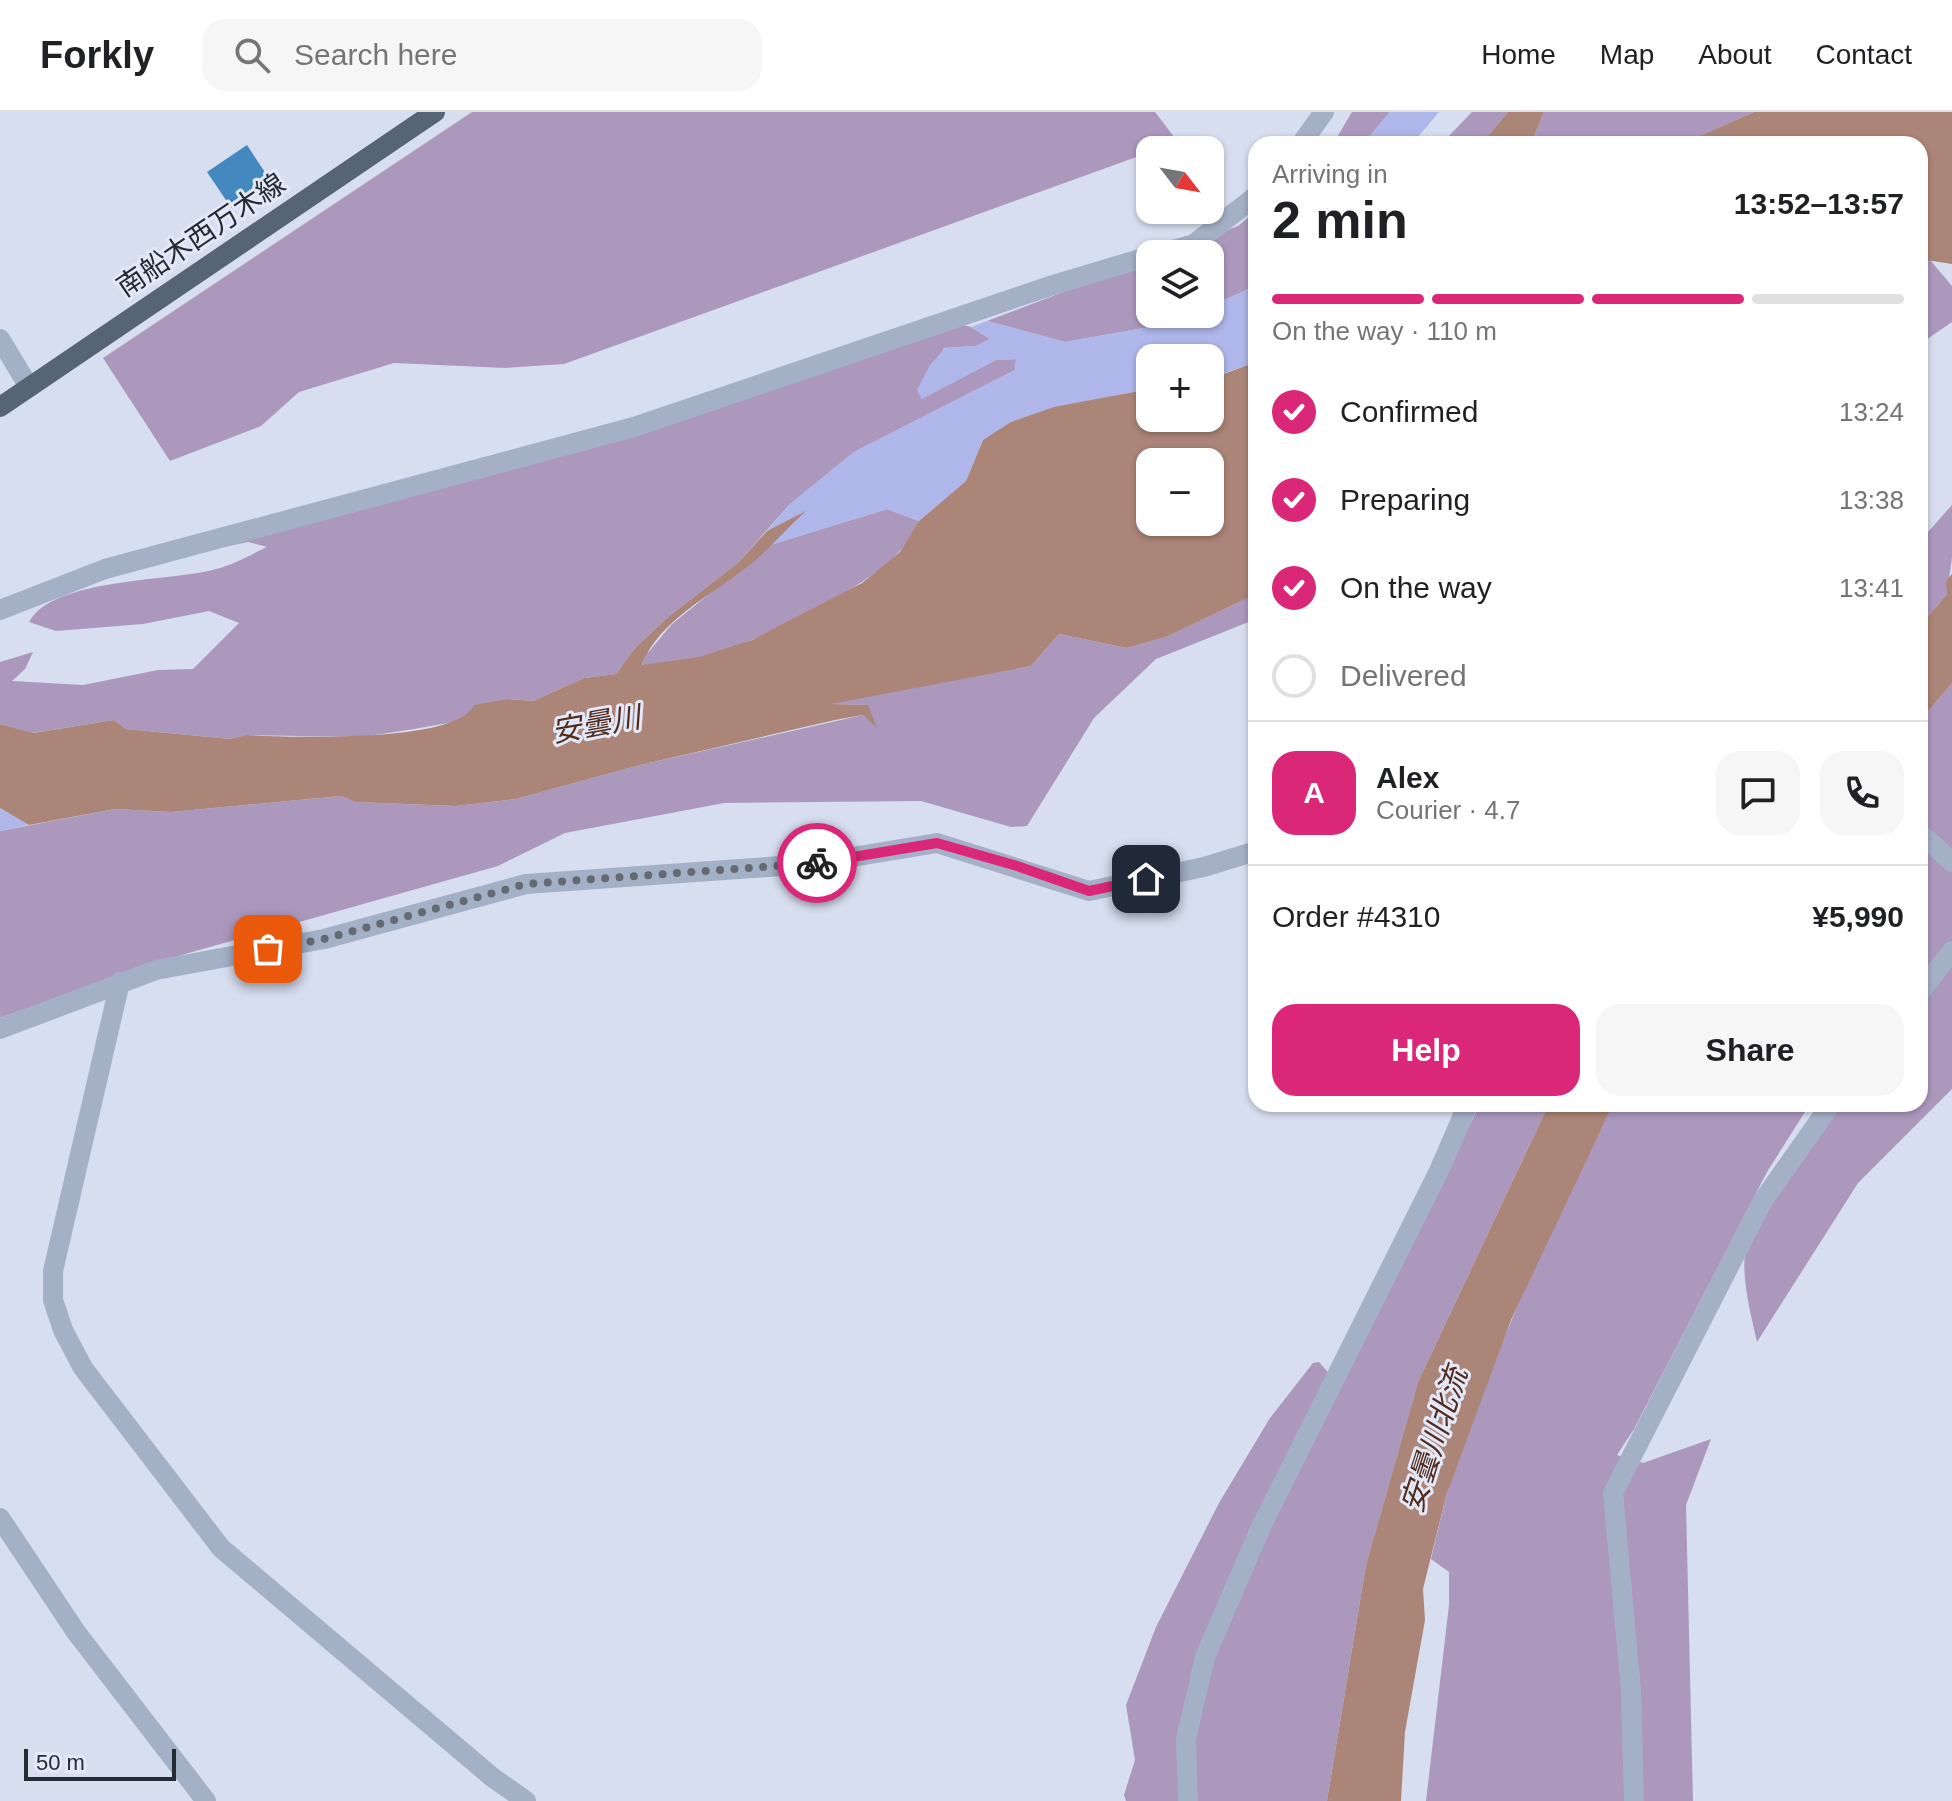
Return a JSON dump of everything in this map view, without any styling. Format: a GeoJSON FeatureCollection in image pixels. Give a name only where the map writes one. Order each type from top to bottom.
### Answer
{"type":"FeatureCollection","features":[{"type":"Feature","properties":{"kind":"main road","name":"南船木西万木線"},"geometry":{"type":"LineString","coordinates":[[0,407],[435,112]]}},
{"type":"Feature","properties":{"kind":"street"},"geometry":{"type":"LineString","coordinates":[[1307,136],[1324,112]]}},
{"type":"Feature","properties":{"kind":"street"},"geometry":{"type":"LineString","coordinates":[[1199,240],[1248,202]]}},
{"type":"Feature","properties":{"kind":"street"},"geometry":{"type":"LineString","coordinates":[[0,610],[105,569],[634,427],[1053,285],[1136,260]]}},
{"type":"Feature","properties":{"kind":"street"},"geometry":{"type":"LineString","coordinates":[[0,339],[29,387]]}},
{"type":"Feature","properties":{"kind":"street"},"geometry":{"type":"LineString","coordinates":[[1928,840],[1952,862]]}},
{"type":"Feature","properties":{"kind":"street"},"geometry":{"type":"LineString","coordinates":[[0,1029],[156,970],[324,939],[526,884],[810,864],[937,843],[1089,891],[1204,867],[1248,853]]}},
{"type":"Feature","properties":{"kind":"street"},"geometry":{"type":"LineString","coordinates":[[1928,982],[1952,951]]}},
{"type":"Feature","properties":{"kind":"street"},"geometry":{"type":"LineString","coordinates":[[120,982],[53,1271],[53,1300],[63,1330],[83,1368],[221,1548],[492,1777],[526,1801]]}},
{"type":"Feature","properties":{"kind":"street"},"geometry":{"type":"LineString","coordinates":[[1188,1801],[1186,1739],[1205,1657],[1261,1527],[1438,1173],[1465,1112]]}},
{"type":"Feature","properties":{"kind":"street"},"geometry":{"type":"LineString","coordinates":[[1634,1801],[1631,1691],[1613,1493],[1762,1202],[1825,1112]]}},
{"type":"Feature","properties":{"kind":"street"},"geometry":{"type":"LineString","coordinates":[[0,1518],[76,1632],[206,1801]]}},
{"type":"Feature","properties":{"kind":"shaded area"},"geometry":{"type":"Polygon","coordinates":[[[472,112],[1155,112],[1173,136],[1136,136],[1136,157],[564,364],[505,368],[394,363],[299,392],[261,426],[170,461],[103,358],[472,112]]]}},
{"type":"Feature","properties":{"kind":"shaded area"},"geometry":{"type":"Polygon","coordinates":[[[1352,112],[1390,112],[1370,136],[1338,136],[1352,112]]]}},
{"type":"Feature","properties":{"kind":"shaded area"},"geometry":{"type":"Polygon","coordinates":[[[1472,112],[1508,112],[1488,136],[1449,136],[1472,112]]]}},
{"type":"Feature","properties":{"kind":"shaded area"},"geometry":{"type":"Polygon","coordinates":[[[1544,112],[1754,112],[1699,136],[1534,136],[1544,112]]]}},
{"type":"Feature","properties":{"kind":"shaded area"},"geometry":{"type":"Polygon","coordinates":[[[1248,218],[1248,289],[1224,300],[1224,240],[1200,240],[1238,226],[1248,218]]]}},
{"type":"Feature","properties":{"kind":"shaded area"},"geometry":{"type":"Polygon","coordinates":[[[1928,260],[1952,286],[1952,322],[1928,338],[1928,260]]]}},
{"type":"Feature","properties":{"kind":"shaded area"},"geometry":{"type":"Polygon","coordinates":[[[1136,264],[1136,328],[1144,328],[1065,342],[987,321],[1136,264]]]}},
{"type":"Feature","properties":{"kind":"shaded area"},"geometry":{"type":"Polygon","coordinates":[[[931,316],[971,327],[990,339],[976,346],[944,348],[921,399],[996,360],[1016,359],[1015,370],[854,452],[789,505],[738,563],[668,617],[635,648],[616,674],[584,678],[533,701],[508,699],[454,722],[362,737],[246,735],[230,739],[126,729],[114,720],[32,733],[0,724],[0,662],[33,652],[25,669],[12,681],[83,685],[158,670],[193,669],[239,623],[209,611],[143,624],[56,631],[29,622],[42,607],[63,597],[88,589],[222,567],[267,547],[248,542],[214,549],[629,423],[931,316]]]}},
{"type":"Feature","properties":{"kind":"shaded area"},"geometry":{"type":"Polygon","coordinates":[[[1952,505],[1952,557],[1947,594],[1928,617],[1928,532],[1952,505]]]}},
{"type":"Feature","properties":{"kind":"shaded area"},"geometry":{"type":"Polygon","coordinates":[[[887,509],[919,521],[899,552],[850,589],[816,609],[738,645],[701,658],[668,665],[642,666],[646,655],[672,624],[770,545],[887,509]]]}},
{"type":"Feature","properties":{"kind":"shaded area"},"geometry":{"type":"Polygon","coordinates":[[[1248,598],[1248,622],[1156,659],[1094,718],[1027,826],[1011,827],[921,801],[724,803],[565,833],[498,866],[164,960],[0,1018],[0,831],[115,809],[171,812],[341,796],[355,802],[456,806],[516,799],[640,765],[863,715],[868,705],[829,704],[1031,666],[1059,634],[1127,648],[1166,637],[1248,598]]]}},
{"type":"Feature","properties":{"kind":"shaded area"},"geometry":{"type":"Polygon","coordinates":[[[1952,683],[1952,1089],[1858,1183],[1757,1342],[1744,1267],[1747,1244],[1763,1210],[1802,1153],[1834,1112],[1928,1112],[1928,712],[1952,683]]]}},
{"type":"Feature","properties":{"kind":"shaded area"},"geometry":{"type":"Polygon","coordinates":[[[1476,1112],[1545,1112],[1418,1382],[1366,1565],[1327,1801],[1126,1801],[1124,1795],[1135,1760],[1126,1705],[1156,1627],[1219,1503],[1270,1418],[1313,1363],[1319,1362],[1341,1387],[1476,1112]]]}},
{"type":"Feature","properties":{"kind":"shaded area"},"geometry":{"type":"Polygon","coordinates":[[[1609,1112],[1805,1112],[1767,1172],[1634,1429],[1617,1455],[1643,1463],[1711,1439],[1686,1505],[1693,1801],[1426,1801],[1449,1605],[1449,1572],[1431,1559],[1446,1496],[1479,1397],[1535,1265],[1609,1112]]]}},
{"type":"Feature","properties":{"kind":"sand"},"geometry":{"type":"Polygon","coordinates":[[[1390,112],[1439,112],[1419,136],[1370,136],[1390,112]]]}},
{"type":"Feature","properties":{"kind":"sand"},"geometry":{"type":"Polygon","coordinates":[[[1248,289],[1248,365],[1224,373],[1224,344],[1136,344],[1136,392],[1117,395],[983,440],[966,481],[919,521],[887,509],[770,545],[803,513],[767,531],[789,505],[854,452],[1015,370],[1016,359],[996,360],[922,399],[917,390],[930,365],[945,348],[976,346],[990,339],[971,327],[987,321],[1065,342],[1144,328],[1224,328],[1224,300],[1248,289]]]}},
{"type":"Feature","properties":{"kind":"sand"},"geometry":{"type":"Polygon","coordinates":[[[0,808],[29,825],[0,831],[0,808]]]}},
{"type":"Feature","properties":{"kind":"water"},"geometry":{"type":"Polygon","coordinates":[[[1508,112],[1544,112],[1534,136],[1488,136],[1508,112]]]}},
{"type":"Feature","properties":{"kind":"water"},"geometry":{"type":"Polygon","coordinates":[[[1754,112],[1952,112],[1952,264],[1928,260],[1928,136],[1699,136],[1754,112]]]}},
{"type":"Feature","properties":{"kind":"water","name":"安曇川"},"geometry":{"type":"Polygon","coordinates":[[[1248,365],[1248,598],[1166,637],[1127,648],[1059,634],[1031,666],[831,704],[868,705],[877,728],[863,715],[835,720],[640,765],[516,799],[456,806],[355,802],[341,796],[171,812],[115,809],[29,825],[0,808],[0,724],[33,733],[114,720],[126,729],[230,739],[246,735],[369,735],[437,726],[461,718],[474,705],[508,699],[533,701],[584,678],[616,674],[635,648],[668,617],[738,563],[767,531],[806,511],[755,561],[673,622],[660,635],[642,665],[699,657],[752,640],[862,583],[900,552],[919,521],[966,481],[983,440],[1011,422],[1054,407],[1136,392],[1136,432],[1224,432],[1224,374],[1248,365]]]}},
{"type":"Feature","properties":{"kind":"water"},"geometry":{"type":"Polygon","coordinates":[[[1952,574],[1952,683],[1928,712],[1928,617],[1947,594],[1946,581],[1952,574]]]}},
{"type":"Feature","properties":{"kind":"water","name":"安曇川北流"},"geometry":{"type":"Polygon","coordinates":[[[1545,1112],[1609,1112],[1511,1320],[1446,1496],[1423,1589],[1425,1620],[1405,1732],[1401,1801],[1327,1801],[1366,1565],[1418,1382],[1545,1112]]]}},
{"type":"Feature","properties":{"kind":"building"},"geometry":{"type":"Polygon","coordinates":[[[247,145],[272,183],[232,209],[207,172],[247,145]]]}},
{"type":"Feature","properties":{"kind":"way so far"},"geometry":{"type":"LineString","coordinates":[[268,949],[324,939],[526,884],[817,863]]}},
{"type":"Feature","properties":{"kind":"route"},"geometry":{"type":"LineString","coordinates":[[817,863],[937,843],[1089,891],[1146,879]]}}]}
